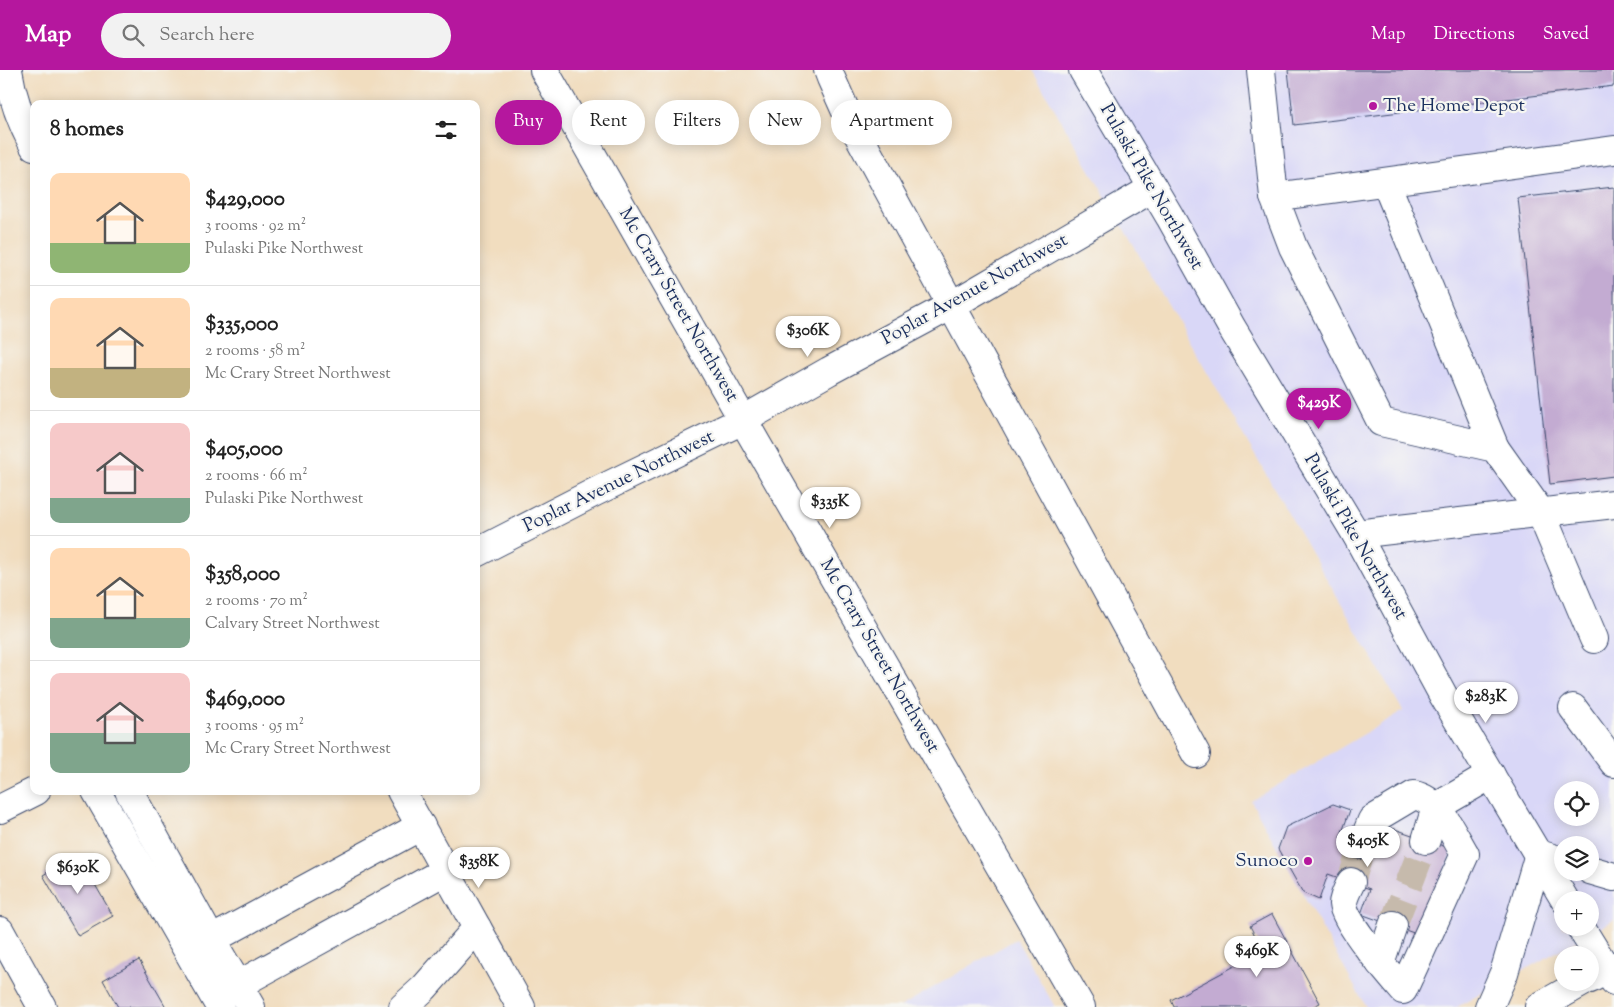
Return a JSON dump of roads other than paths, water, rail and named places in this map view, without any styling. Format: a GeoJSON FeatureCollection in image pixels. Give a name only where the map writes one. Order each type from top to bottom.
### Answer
{"type":"FeatureCollection","features":[{"type":"Feature","properties":{"kind":"main road"},"geometry":{"type":"LineString","coordinates":[[8,70],[10,86],[30,138]]}},
{"type":"Feature","properties":{"kind":"main road","name":"Mc Crary Street Northwest"},"geometry":{"type":"LineString","coordinates":[[544,70],[743,420],[1082,1007]]}},
{"type":"Feature","properties":{"kind":"main road"},"geometry":{"type":"LineString","coordinates":[[828,70],[848,116],[1196,754]]}},
{"type":"Feature","properties":{"kind":"main road","name":"Pulaski Pike Northwest"},"geometry":{"type":"LineString","coordinates":[[1084,70],[1232,328],[1356,534],[1443,695],[1491,775],[1551,858],[1562,891]]}},
{"type":"Feature","properties":{"kind":"main road"},"geometry":{"type":"LineString","coordinates":[[1261,70],[1274,197],[1293,247],[1381,422],[1495,448]]}},
{"type":"Feature","properties":{"kind":"main road"},"geometry":{"type":"LineString","coordinates":[[1274,197],[1614,150]]}},
{"type":"Feature","properties":{"kind":"main road"},"geometry":{"type":"LineString","coordinates":[[1386,183],[1495,448],[1541,513],[1594,639]]}},
{"type":"Feature","properties":{"kind":"main road","name":"Poplar Avenue Northwest"},"geometry":{"type":"LineString","coordinates":[[480,551],[595,492],[743,420],[952,305],[1153,188]]}},
{"type":"Feature","properties":{"kind":"main road"},"geometry":{"type":"LineString","coordinates":[[1356,534],[1614,504]]}},
{"type":"Feature","properties":{"kind":"main road"},"geometry":{"type":"LineString","coordinates":[[1574,708],[1614,763]]}},
{"type":"Feature","properties":{"kind":"main road"},"geometry":{"type":"LineString","coordinates":[[1426,840],[1436,807],[1491,775]]}},
{"type":"Feature","properties":{"kind":"main road"},"geometry":{"type":"LineString","coordinates":[[0,809],[30,794]]}},
{"type":"Feature","properties":{"kind":"main road"},"geometry":{"type":"LineString","coordinates":[[98,795],[220,1007]]}},
{"type":"Feature","properties":{"kind":"main road"},"geometry":{"type":"LineString","coordinates":[[130,795],[244,996],[445,871]]}},
{"type":"Feature","properties":{"kind":"main road"},"geometry":{"type":"LineString","coordinates":[[403,795],[477,928],[516,1005]]}},
{"type":"Feature","properties":{"kind":"main road"},"geometry":{"type":"LineString","coordinates":[[1362,845],[1372,820],[1414,795],[1424,797],[1436,807],[1465,854],[1397,998]]}},
{"type":"Feature","properties":{"kind":"main road"},"geometry":{"type":"LineString","coordinates":[[212,940],[421,826]]}},
{"type":"Feature","properties":{"kind":"main road"},"geometry":{"type":"LineString","coordinates":[[1489,1007],[1551,858]]}},
{"type":"Feature","properties":{"kind":"main road"},"geometry":{"type":"LineString","coordinates":[[1599,873],[1614,877]]}},
{"type":"Feature","properties":{"kind":"main road"},"geometry":{"type":"LineString","coordinates":[[1350,882],[1343,903],[1347,914],[1380,964],[1397,998]]}},
{"type":"Feature","properties":{"kind":"main road"},"geometry":{"type":"LineString","coordinates":[[1380,964],[1393,925]]}},
{"type":"Feature","properties":{"kind":"main road"},"geometry":{"type":"LineString","coordinates":[[403,1007],[424,988],[477,928]]}},
{"type":"Feature","properties":{"kind":"main road"},"geometry":{"type":"LineString","coordinates":[[0,932],[42,1007]]}},
{"type":"Feature","properties":{"kind":"main road"},"geometry":{"type":"LineString","coordinates":[[1585,936],[1606,974]]}},
{"type":"Feature","properties":{"kind":"main road"},"geometry":{"type":"LineString","coordinates":[[1539,1007],[1567,991]]}},
{"type":"Feature","properties":{"kind":"tunnel"},"geometry":{"type":"LineString","coordinates":[[1393,925],[1426,840]]}},
{"type":"Feature","properties":{"kind":"tunnel"},"geometry":{"type":"LineString","coordinates":[[1351,882],[1362,845]]}},
{"type":"Feature","properties":{"kind":"place","name":"The Home Depot"},"geometry":{"type":"Point","coordinates":[1373,106]}},
{"type":"Feature","properties":{"kind":"place","name":"Sunoco"},"geometry":{"type":"Point","coordinates":[1308,861]}}]}
